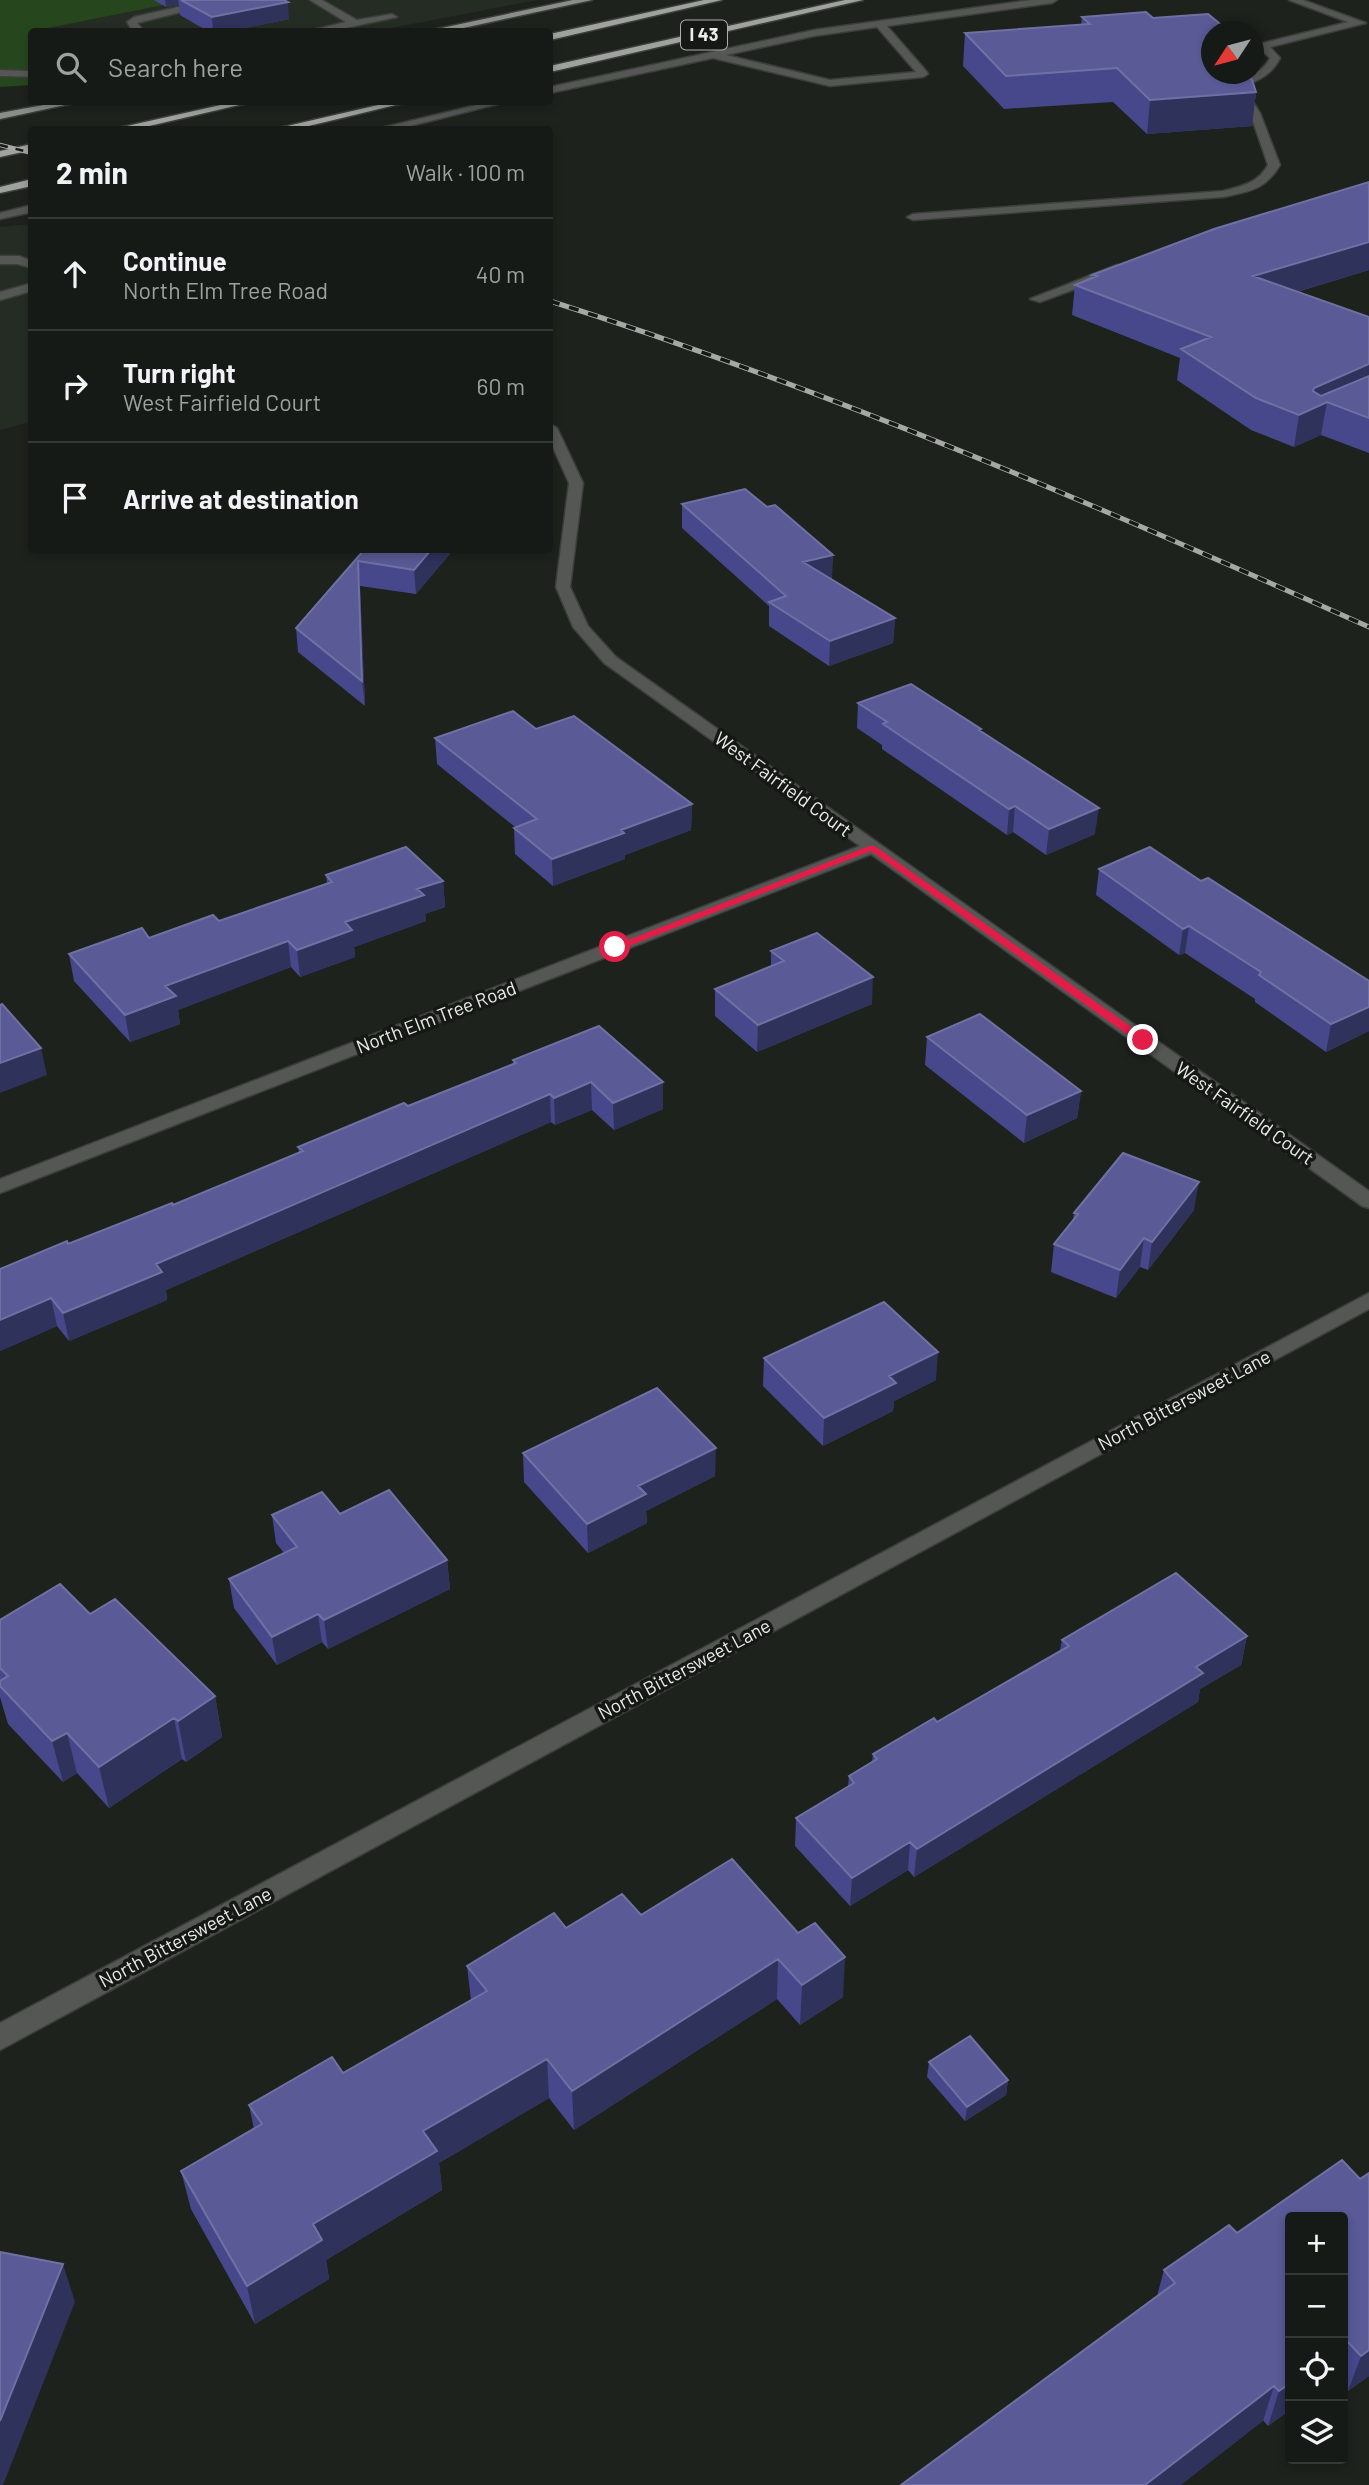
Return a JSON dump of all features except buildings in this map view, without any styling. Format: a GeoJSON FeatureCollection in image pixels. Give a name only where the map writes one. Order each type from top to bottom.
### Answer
{"type":"FeatureCollection","features":[{"type":"Feature","properties":{"kind":"highway","name":"I 43"},"geometry":{"type":"LineString","coordinates":[[553,36],[717,0]]}},
{"type":"Feature","properties":{"kind":"highway","name":"I 43"},"geometry":{"type":"LineString","coordinates":[[553,68],[858,0]]}},
{"type":"Feature","properties":{"kind":"highway"},"geometry":{"type":"LineString","coordinates":[[133,126],[233,105]]}},
{"type":"Feature","properties":{"kind":"highway"},"geometry":{"type":"LineString","coordinates":[[293,126],[390,105]]}},
{"type":"Feature","properties":{"kind":"highway"},"geometry":{"type":"LineString","coordinates":[[0,153],[28,148]]}},
{"type":"Feature","properties":{"kind":"highway"},"geometry":{"type":"LineString","coordinates":[[0,190],[28,184]]}},
{"type":"Feature","properties":{"kind":"main road"},"geometry":{"type":"LineString","coordinates":[[448,28],[587,0]]}},
{"type":"Feature","properties":{"kind":"main road"},"geometry":{"type":"LineString","coordinates":[[0,116],[52,105]]}},
{"type":"Feature","properties":{"kind":"street"},"geometry":{"type":"LineString","coordinates":[[315,0],[355,23]]}},
{"type":"Feature","properties":{"kind":"street"},"geometry":{"type":"LineString","coordinates":[[553,89],[710,54],[879,23],[1052,0]]}},
{"type":"Feature","properties":{"kind":"street"},"geometry":{"type":"LineString","coordinates":[[1294,0],[1364,24]]}},
{"type":"Feature","properties":{"kind":"street"},"geometry":{"type":"LineString","coordinates":[[134,28],[132,22],[137,19],[191,8]]}},
{"type":"Feature","properties":{"kind":"street"},"geometry":{"type":"LineString","coordinates":[[329,28],[392,17]]}},
{"type":"Feature","properties":{"kind":"street"},"geometry":{"type":"LineString","coordinates":[[710,54],[727,61],[830,83],[923,74],[879,23]]}},
{"type":"Feature","properties":{"kind":"street"},"geometry":{"type":"LineString","coordinates":[[913,217],[1194,198],[1248,188],[1266,178],[1274,165],[1255,113],[1237,85],[1258,77],[1271,68],[1275,58],[1264,46],[1364,24]]}},
{"type":"Feature","properties":{"kind":"street"},"geometry":{"type":"LineString","coordinates":[[0,73],[28,74]]}},
{"type":"Feature","properties":{"kind":"street"},"geometry":{"type":"LineString","coordinates":[[396,126],[488,105]]}},
{"type":"Feature","properties":{"kind":"street"},"geometry":{"type":"LineString","coordinates":[[0,216],[28,209]]}},
{"type":"Feature","properties":{"kind":"street"},"geometry":{"type":"LineString","coordinates":[[0,260],[19,260],[28,263]]}},
{"type":"Feature","properties":{"kind":"street"},"geometry":{"type":"LineString","coordinates":[[1036,299],[1123,266]]}},
{"type":"Feature","properties":{"kind":"street"},"geometry":{"type":"LineString","coordinates":[[0,296],[28,288]]}},
{"type":"Feature","properties":{"kind":"street","name":"West Fairfield Court"},"geometry":{"type":"LineString","coordinates":[[553,434],[576,483],[563,587],[580,627],[610,660],[1369,1201]]}},
{"type":"Feature","properties":{"kind":"street","name":"North Elm Tree Road"},"geometry":{"type":"LineString","coordinates":[[0,1186],[872,848]]}},
{"type":"Feature","properties":{"kind":"street","name":"North Bittersweet Lane"},"geometry":{"type":"LineString","coordinates":[[0,2037],[1369,1300]]}},
{"type":"Feature","properties":{"kind":"shaded area"},"geometry":{"type":"Polygon","coordinates":[[[189,0],[537,0],[392,28],[46,28],[189,0]]]}},
{"type":"Feature","properties":{"kind":"shaded area"},"geometry":{"type":"Polygon","coordinates":[[[28,224],[28,423],[0,430],[0,227],[28,224]]]}},
{"type":"Feature","properties":{"kind":"green space"},"geometry":{"type":"Polygon","coordinates":[[[0,0],[189,0],[48,28],[28,28],[28,85],[0,87],[0,0]]]}},
{"type":"Feature","properties":{"kind":"railway"},"geometry":{"type":"LineString","coordinates":[[0,145],[28,152]]}},
{"type":"Feature","properties":{"kind":"railway"},"geometry":{"type":"LineString","coordinates":[[553,302],[758,373],[964,452],[1369,627]]}},
{"type":"Feature","properties":{"kind":"route"},"geometry":{"type":"LineString","coordinates":[[615,947],[872,848],[1143,1040]]}}]}
